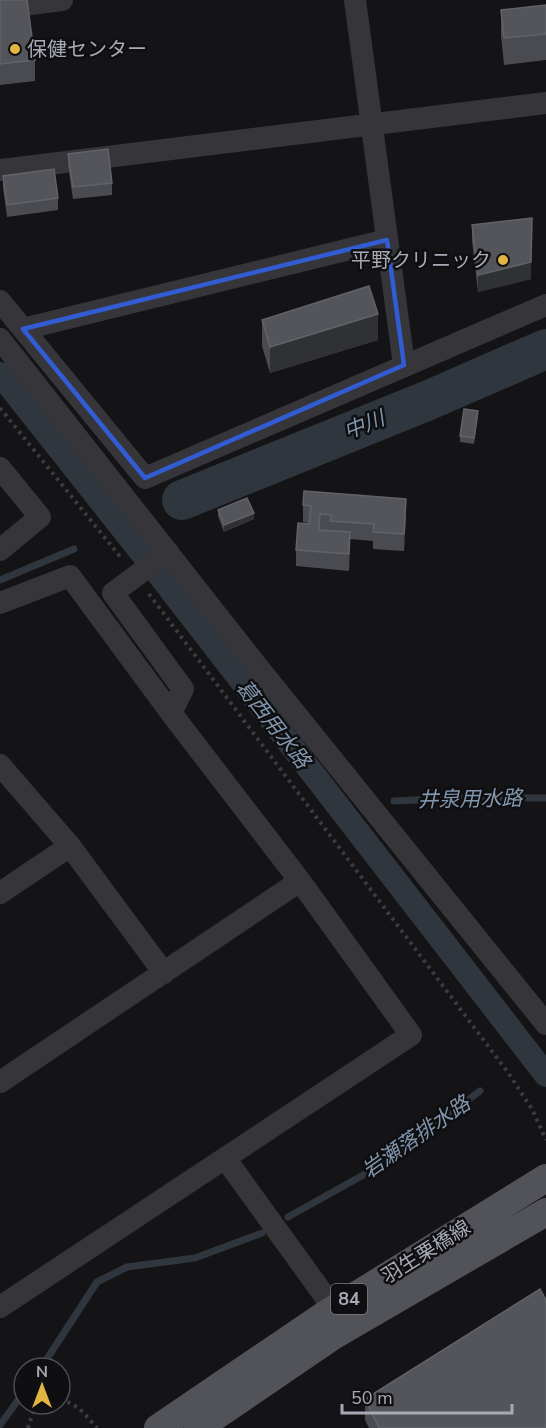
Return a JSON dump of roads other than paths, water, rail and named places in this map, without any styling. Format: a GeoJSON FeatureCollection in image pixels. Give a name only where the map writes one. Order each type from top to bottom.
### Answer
{"type":"FeatureCollection","features":[{"type":"Feature","properties":{"kind":"main road","name":"羽生栗橋線"},"geometry":{"type":"LineString","coordinates":[[158,1428],[334,1308],[546,1178]]}},
{"type":"Feature","properties":{"kind":"main road","name":"羽生栗橋線"},"geometry":{"type":"LineString","coordinates":[[198,1428],[333,1336],[546,1212]]}},
{"type":"Feature","properties":{"kind":"street"},"geometry":{"type":"LineString","coordinates":[[0,8],[62,0]]}},
{"type":"Feature","properties":{"kind":"street"},"geometry":{"type":"LineString","coordinates":[[355,0],[404,365]]}},
{"type":"Feature","properties":{"kind":"street"},"geometry":{"type":"LineString","coordinates":[[0,170],[546,103]]}},
{"type":"Feature","properties":{"kind":"street"},"geometry":{"type":"LineString","coordinates":[[23,329],[387,240]]}},
{"type":"Feature","properties":{"kind":"street"},"geometry":{"type":"LineString","coordinates":[[0,301],[145,478],[546,305]]}},
{"type":"Feature","properties":{"kind":"street"},"geometry":{"type":"LineString","coordinates":[[0,339],[253,661],[546,1024]]}},
{"type":"Feature","properties":{"kind":"street"},"geometry":{"type":"LineString","coordinates":[[0,468],[40,517],[0,550]]}},
{"type":"Feature","properties":{"kind":"street"},"geometry":{"type":"LineString","coordinates":[[168,552],[113,593],[183,689],[171,713]]}},
{"type":"Feature","properties":{"kind":"street"},"geometry":{"type":"LineString","coordinates":[[0,603],[70,576],[171,713],[300,881],[411,1035],[0,1307]]}},
{"type":"Feature","properties":{"kind":"street"},"geometry":{"type":"LineString","coordinates":[[0,765],[70,846],[164,973]]}},
{"type":"Feature","properties":{"kind":"street"},"geometry":{"type":"LineString","coordinates":[[0,893],[70,846]]}},
{"type":"Feature","properties":{"kind":"street"},"geometry":{"type":"LineString","coordinates":[[0,1082],[300,881]]}},
{"type":"Feature","properties":{"kind":"street"},"geometry":{"type":"LineString","coordinates":[[225,1158],[334,1308]]}},
{"type":"Feature","properties":{"kind":"waterway","name":"中川"},"geometry":{"type":"LineString","coordinates":[[182,500],[429,400],[546,349]]}},
{"type":"Feature","properties":{"kind":"waterway","name":"葛西用水路"},"geometry":{"type":"LineString","coordinates":[[0,374],[164,581],[546,1075]]}},
{"type":"Feature","properties":{"kind":"waterway"},"geometry":{"type":"LineString","coordinates":[[0,580],[74,549]]}},
{"type":"Feature","properties":{"kind":"waterway","name":"井泉用水路"},"geometry":{"type":"LineString","coordinates":[[394,801],[546,798]]}},
{"type":"Feature","properties":{"kind":"waterway","name":"岩瀬落排水路"},"geometry":{"type":"LineString","coordinates":[[288,1217],[383,1164],[480,1091]]}},
{"type":"Feature","properties":{"kind":"waterway","name":"岩瀬落排水路"},"geometry":{"type":"LineString","coordinates":[[49,1356],[97,1282],[127,1267],[195,1258],[262,1233]]}},
{"type":"Feature","properties":{"kind":"waterway","name":"岩瀬落排水路"},"geometry":{"type":"LineString","coordinates":[[0,1425],[12,1408]]}},
{"type":"Feature","properties":{"kind":"place","name":"保健センター"},"geometry":{"type":"Point","coordinates":[15,49]}},
{"type":"Feature","properties":{"kind":"place","name":"平野クリニック"},"geometry":{"type":"Point","coordinates":[503,260]}}]}
